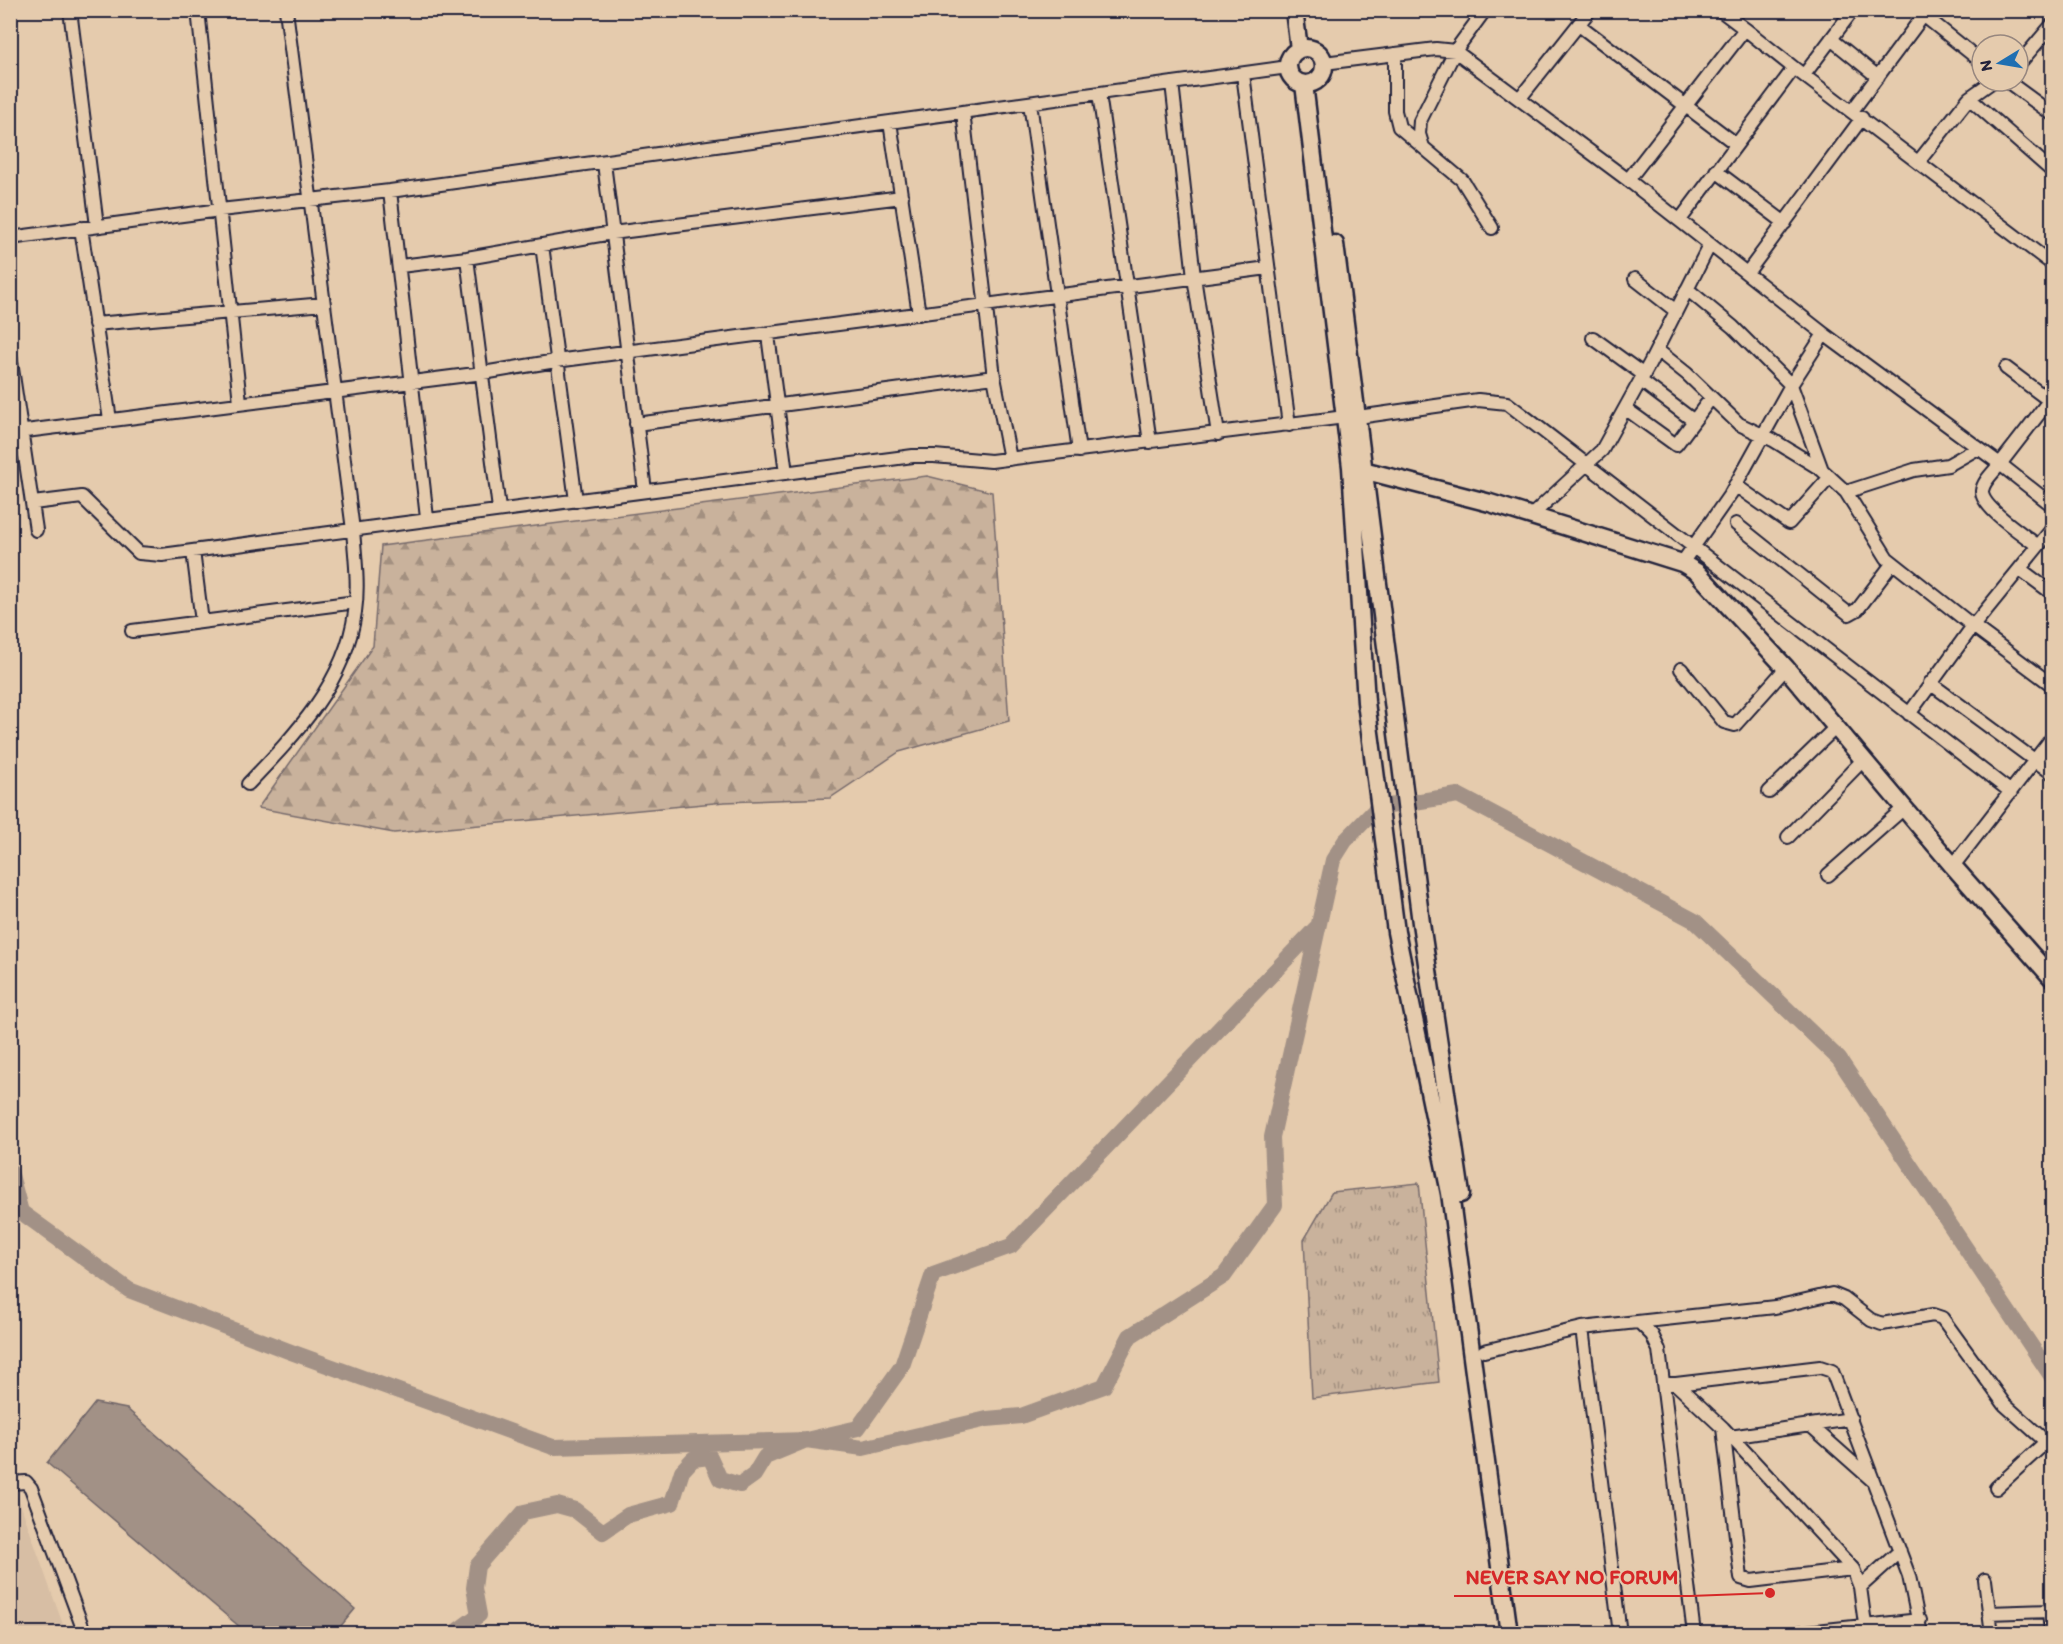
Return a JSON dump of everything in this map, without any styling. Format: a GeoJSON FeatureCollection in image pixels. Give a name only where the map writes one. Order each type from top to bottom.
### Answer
{"type":"FeatureCollection","features":[{"type":"Feature","properties":{"kind":"main road"},"geometry":{"type":"LineString","coordinates":[[1294,10],[1304,48]]}},
{"type":"Feature","properties":{"kind":"main road"},"geometry":{"type":"LineString","coordinates":[[1303,10],[1304,48]]}},
{"type":"Feature","properties":{"kind":"main road"},"geometry":{"type":"LineString","coordinates":[[1304,48],[1320,55],[1324,63],[1323,71],[1308,83]]}},
{"type":"Feature","properties":{"kind":"main road"},"geometry":{"type":"LineString","coordinates":[[1304,48],[1291,57],[1288,67],[1295,80],[1308,83]]}},
{"type":"Feature","properties":{"kind":"main road"},"geometry":{"type":"LineString","coordinates":[[1308,83],[1358,469],[1484,1352],[1520,1634]]}},
{"type":"Feature","properties":{"kind":"main road"},"geometry":{"type":"LineString","coordinates":[[1358,469],[1532,516],[1682,563],[1708,581],[1786,668],[1953,866],[2052,978]]}},
{"type":"Feature","properties":{"kind":"main road"},"geometry":{"type":"LineString","coordinates":[[1358,469],[1364,680],[1396,932],[1450,1193],[1509,1634]]}},
{"type":"Feature","properties":{"kind":"street"},"geometry":{"type":"LineString","coordinates":[[70,10],[97,226]]}},
{"type":"Feature","properties":{"kind":"street"},"geometry":{"type":"LineString","coordinates":[[198,10],[240,402]]}},
{"type":"Feature","properties":{"kind":"street"},"geometry":{"type":"LineString","coordinates":[[248,784],[305,724],[316,706],[345,652],[356,602],[353,530],[286,10]]}},
{"type":"Feature","properties":{"kind":"street"},"geometry":{"type":"LineString","coordinates":[[1423,147],[1419,134],[1420,121],[1455,51],[1485,10]]}},
{"type":"Feature","properties":{"kind":"street"},"geometry":{"type":"LineString","coordinates":[[1520,98],[1590,10]]}},
{"type":"Feature","properties":{"kind":"street"},"geometry":{"type":"LineString","coordinates":[[1720,10],[2052,264]]}},
{"type":"Feature","properties":{"kind":"street"},"geometry":{"type":"LineString","coordinates":[[1680,220],[1736,144],[1799,71],[1831,39],[1853,10]]}},
{"type":"Feature","properties":{"kind":"street"},"geometry":{"type":"LineString","coordinates":[[1748,273],[1785,223],[1857,115],[1878,77],[1920,13],[1970,53]]}},
{"type":"Feature","properties":{"kind":"street"},"geometry":{"type":"LineString","coordinates":[[1579,25],[1688,105],[1736,144]]}},
{"type":"Feature","properties":{"kind":"street"},"geometry":{"type":"LineString","coordinates":[[2030,51],[2052,25]]}},
{"type":"Feature","properties":{"kind":"street"},"geometry":{"type":"LineString","coordinates":[[1628,180],[1745,29]]}},
{"type":"Feature","properties":{"kind":"street"},"geometry":{"type":"LineString","coordinates":[[1831,39],[1878,77]]}},
{"type":"Feature","properties":{"kind":"street"},"geometry":{"type":"LineString","coordinates":[[1324,63],[1436,49],[1455,51],[1628,180],[1824,334],[2001,464],[2052,505]]}},
{"type":"Feature","properties":{"kind":"street"},"geometry":{"type":"LineString","coordinates":[[1395,54],[1396,121],[1405,133],[1462,180],[1492,228]]}},
{"type":"Feature","properties":{"kind":"street"},"geometry":{"type":"LineString","coordinates":[[10,238],[220,210],[390,191],[1288,67]]}},
{"type":"Feature","properties":{"kind":"street"},"geometry":{"type":"LineString","coordinates":[[1244,74],[1289,425]]}},
{"type":"Feature","properties":{"kind":"street"},"geometry":{"type":"LineString","coordinates":[[1172,83],[1194,277],[1218,434]]}},
{"type":"Feature","properties":{"kind":"street"},"geometry":{"type":"LineString","coordinates":[[1919,161],[1969,98],[1976,93]]}},
{"type":"Feature","properties":{"kind":"street"},"geometry":{"type":"LineString","coordinates":[[2023,93],[2052,114]]}},
{"type":"Feature","properties":{"kind":"street"},"geometry":{"type":"LineString","coordinates":[[1099,94],[1150,442]]}},
{"type":"Feature","properties":{"kind":"street"},"geometry":{"type":"LineString","coordinates":[[1969,98],[2052,171]]}},
{"type":"Feature","properties":{"kind":"street"},"geometry":{"type":"LineString","coordinates":[[1030,103],[1079,451]]}},
{"type":"Feature","properties":{"kind":"street"},"geometry":{"type":"LineString","coordinates":[[963,112],[994,377],[1010,459]]}},
{"type":"Feature","properties":{"kind":"street"},"geometry":{"type":"LineString","coordinates":[[890,122],[919,314]]}},
{"type":"Feature","properties":{"kind":"street"},"geometry":{"type":"LineString","coordinates":[[604,162],[645,491]]}},
{"type":"Feature","properties":{"kind":"street"},"geometry":{"type":"LineString","coordinates":[[1716,171],[1785,223]]}},
{"type":"Feature","properties":{"kind":"street"},"geometry":{"type":"LineString","coordinates":[[390,191],[427,518]]}},
{"type":"Feature","properties":{"kind":"street"},"geometry":{"type":"LineString","coordinates":[[400,266],[467,258],[612,233],[902,197]]}},
{"type":"Feature","properties":{"kind":"street"},"geometry":{"type":"LineString","coordinates":[[81,228],[110,420]]}},
{"type":"Feature","properties":{"kind":"street"},"geometry":{"type":"LineString","coordinates":[[1532,516],[1571,477],[1588,466],[1602,450],[1657,350],[1710,244]]}},
{"type":"Feature","properties":{"kind":"street"},"geometry":{"type":"LineString","coordinates":[[542,245],[576,501]]}},
{"type":"Feature","properties":{"kind":"street"},"geometry":{"type":"LineString","coordinates":[[467,258],[499,509]]}},
{"type":"Feature","properties":{"kind":"street"},"geometry":{"type":"LineString","coordinates":[[17,432],[483,373],[556,361],[1268,268]]}},
{"type":"Feature","properties":{"kind":"street"},"geometry":{"type":"LineString","coordinates":[[1635,279],[1676,311]]}},
{"type":"Feature","properties":{"kind":"street"},"geometry":{"type":"LineString","coordinates":[[1687,289],[1733,327],[1791,385],[1826,473]]}},
{"type":"Feature","properties":{"kind":"street"},"geometry":{"type":"LineString","coordinates":[[95,324],[324,304]]}},
{"type":"Feature","properties":{"kind":"street"},"geometry":{"type":"LineString","coordinates":[[1682,563],[1736,485],[1791,385],[1824,334]]}},
{"type":"Feature","properties":{"kind":"street"},"geometry":{"type":"LineString","coordinates":[[768,335],[779,405],[786,473]]}},
{"type":"Feature","properties":{"kind":"street"},"geometry":{"type":"LineString","coordinates":[[1593,338],[1694,421]]}},
{"type":"Feature","properties":{"kind":"street"},"geometry":{"type":"LineString","coordinates":[[1657,350],[1739,424],[1763,435],[1826,473],[1846,492],[1892,564],[2052,685]]}},
{"type":"Feature","properties":{"kind":"street"},"geometry":{"type":"LineString","coordinates":[[10,355],[17,432],[33,503],[36,530]]}},
{"type":"Feature","properties":{"kind":"street"},"geometry":{"type":"LineString","coordinates":[[2006,368],[2049,406],[1983,486],[1983,497],[1989,507],[2038,546]]}},
{"type":"Feature","properties":{"kind":"street"},"geometry":{"type":"LineString","coordinates":[[636,424],[994,377]]}},
{"type":"Feature","properties":{"kind":"street"},"geometry":{"type":"LineString","coordinates":[[1626,409],[1673,445],[1679,444],[1711,398]]}},
{"type":"Feature","properties":{"kind":"street"},"geometry":{"type":"LineString","coordinates":[[33,503],[82,498],[139,553],[151,556],[427,518],[919,456],[980,462],[1478,400],[1499,400],[1531,420],[2011,792]]}},
{"type":"Feature","properties":{"kind":"street"},"geometry":{"type":"LineString","coordinates":[[1846,492],[1914,470],[1948,465],[1978,448]]}},
{"type":"Feature","properties":{"kind":"street"},"geometry":{"type":"LineString","coordinates":[[1736,485],[1789,523],[1826,473]]}},
{"type":"Feature","properties":{"kind":"street"},"geometry":{"type":"LineString","coordinates":[[1736,524],[1849,614],[1858,609],[1892,564]]}},
{"type":"Feature","properties":{"kind":"street"},"geometry":{"type":"LineString","coordinates":[[1909,714],[1973,626],[2052,529]]}},
{"type":"Feature","properties":{"kind":"street"},"geometry":{"type":"LineString","coordinates":[[193,551],[202,622]]}},
{"type":"Feature","properties":{"kind":"street"},"geometry":{"type":"LineString","coordinates":[[2020,569],[2052,593]]}},
{"type":"Feature","properties":{"kind":"street"},"geometry":{"type":"LineString","coordinates":[[132,631],[356,602]]}},
{"type":"Feature","properties":{"kind":"street"},"geometry":{"type":"LineString","coordinates":[[1681,669],[1724,722],[1735,725],[1786,668]]}},
{"type":"Feature","properties":{"kind":"street"},"geometry":{"type":"LineString","coordinates":[[1930,683],[2052,773]]}},
{"type":"Feature","properties":{"kind":"street"},"geometry":{"type":"LineString","coordinates":[[1769,792],[1836,727]]}},
{"type":"Feature","properties":{"kind":"street"},"geometry":{"type":"LineString","coordinates":[[1953,866],[2052,738]]}},
{"type":"Feature","properties":{"kind":"street"},"geometry":{"type":"LineString","coordinates":[[1788,837],[1863,760]]}},
{"type":"Feature","properties":{"kind":"street"},"geometry":{"type":"LineString","coordinates":[[1828,875],[1904,808]]}},
{"type":"Feature","properties":{"kind":"street"},"geometry":{"type":"LineString","coordinates":[[1484,1352],[1582,1328],[1774,1307],[1832,1294],[1844,1299],[1870,1320],[1882,1324],[1938,1315],[1948,1324],[2006,1405],[2050,1444],[1996,1488]]}},
{"type":"Feature","properties":{"kind":"street"},"geometry":{"type":"LineString","coordinates":[[1639,1322],[1652,1335],[1670,1384],[1694,1634]]}},
{"type":"Feature","properties":{"kind":"street"},"geometry":{"type":"LineString","coordinates":[[1582,1328],[1620,1634]]}},
{"type":"Feature","properties":{"kind":"street"},"geometry":{"type":"LineString","coordinates":[[1670,1384],[1827,1368],[1836,1377],[1900,1551],[1920,1620],[1921,1634]]}},
{"type":"Feature","properties":{"kind":"street"},"geometry":{"type":"LineString","coordinates":[[1670,1384],[1726,1432],[1853,1569],[1860,1587],[1865,1624]]}},
{"type":"Feature","properties":{"kind":"street"},"geometry":{"type":"LineString","coordinates":[[1726,1432],[1851,1419]]}},
{"type":"Feature","properties":{"kind":"street"},"geometry":{"type":"LineString","coordinates":[[1810,1425],[1874,1482]]}},
{"type":"Feature","properties":{"kind":"street"},"geometry":{"type":"LineString","coordinates":[[1726,1432],[1741,1578],[1751,1581],[1853,1569]]}},
{"type":"Feature","properties":{"kind":"street"},"geometry":{"type":"LineString","coordinates":[[10,1483],[26,1482],[32,1488],[85,1634]]}},
{"type":"Feature","properties":{"kind":"street"},"geometry":{"type":"LineString","coordinates":[[1860,1587],[1900,1551]]}},
{"type":"Feature","properties":{"kind":"street"},"geometry":{"type":"LineString","coordinates":[[1985,1581],[1992,1634]]}},
{"type":"Feature","properties":{"kind":"street"},"geometry":{"type":"LineString","coordinates":[[1989,1613],[2051,1611],[2051,1634]]}},
{"type":"Feature","properties":{"kind":"street"},"geometry":{"type":"LineString","coordinates":[[1788,1634],[1865,1624],[1920,1620]]}},
{"type":"Feature","properties":{"kind":"shaded area"},"geometry":{"type":"Polygon","coordinates":[[[95,1403],[127,1409],[355,1609],[335,1633],[247,1633],[47,1463],[95,1403]]]}},
{"type":"Feature","properties":{"kind":"shaded area"},"geometry":{"type":"Polygon","coordinates":[[[18,1497],[66,1633],[11,1633],[11,1500],[18,1497]]]}},
{"type":"Feature","properties":{"kind":"green space"},"geometry":{"type":"Polygon","coordinates":[[[927,476],[992,492],[1009,721],[899,752],[830,798],[725,802],[394,833],[258,808],[373,646],[381,546],[927,476]]]}},
{"type":"Feature","properties":{"kind":"green space"},"geometry":{"type":"Polygon","coordinates":[[[1419,1183],[1439,1382],[1312,1398],[1304,1240],[1332,1192],[1419,1183]]]}},
{"type":"Feature","properties":{"kind":"waterway"},"geometry":{"type":"LineString","coordinates":[[453,1634],[479,1615],[474,1588],[477,1566],[524,1512],[557,1505],[575,1510],[603,1532],[628,1515],[672,1503],[682,1471],[693,1459],[710,1457],[720,1479],[740,1485],[754,1475],[765,1457],[806,1440],[863,1448],[987,1419],[1021,1416],[1104,1386],[1130,1336],[1224,1276],[1275,1205],[1272,1137],[1333,860],[1345,841],[1377,808],[1458,795],[1695,921],[1839,1059],[2052,1377]]}},
{"type":"Feature","properties":{"kind":"waterway"},"geometry":{"type":"LineString","coordinates":[[10,1171],[21,1212],[129,1290],[291,1352],[553,1447],[806,1440],[858,1428],[902,1366],[933,1274],[1011,1246],[1318,926]]}},
{"type":"Feature","properties":{"kind":"place","name":"NEVER SAY NO FORUM"},"geometry":{"type":"Point","coordinates":[1770,1593]}}]}
